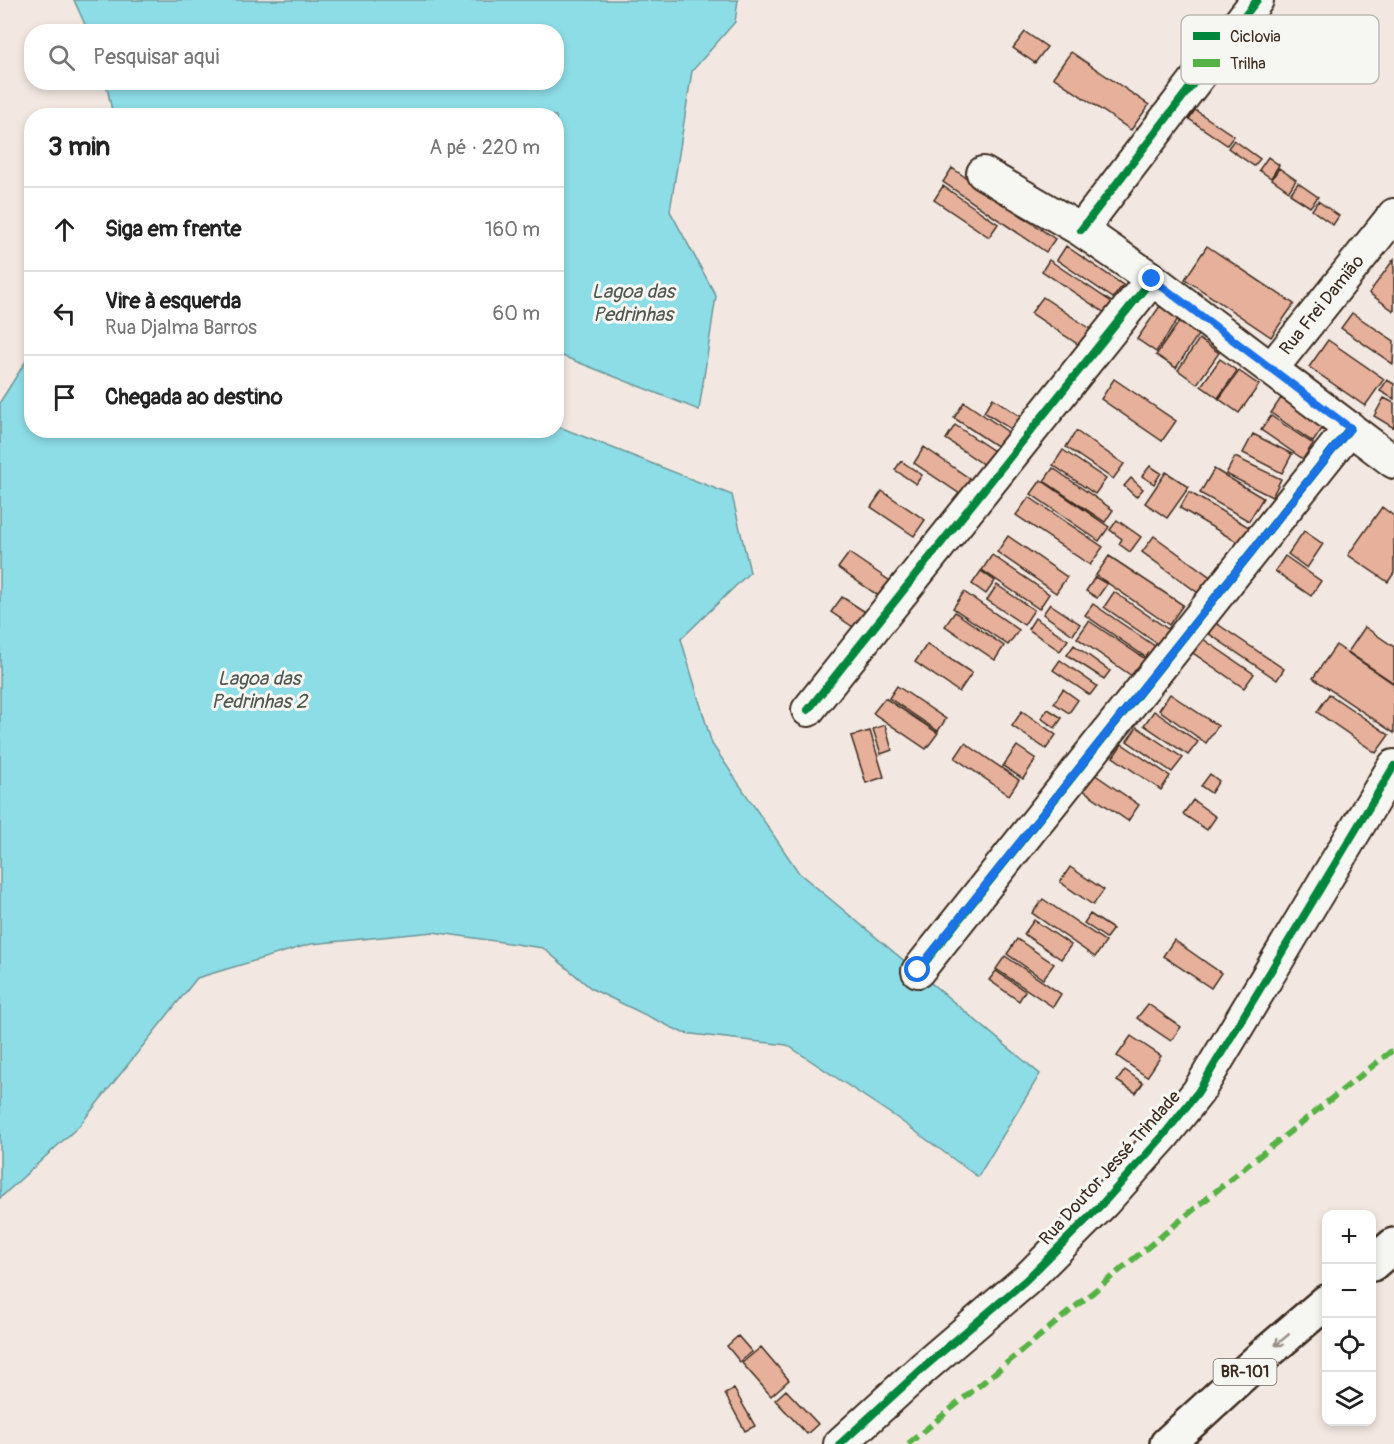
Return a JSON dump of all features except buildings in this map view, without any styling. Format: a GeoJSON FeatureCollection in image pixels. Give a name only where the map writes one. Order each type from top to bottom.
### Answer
{"type":"FeatureCollection","features":[{"type":"Feature","properties":{"kind":"highway"},"geometry":{"type":"LineString","coordinates":[[1376,1260],[1394,1245]]}},
{"type":"Feature","properties":{"kind":"highway","name":"BR-101"},"geometry":{"type":"LineString","coordinates":[[1167,1444],[1322,1305]]}},
{"type":"Feature","properties":{"kind":"street"},"geometry":{"type":"LineString","coordinates":[[1246,15],[1257,0]]}},
{"type":"Feature","properties":{"kind":"street"},"geometry":{"type":"LineString","coordinates":[[1081,230],[1193,84]]}},
{"type":"Feature","properties":{"kind":"street"},"geometry":{"type":"LineString","coordinates":[[983,173],[1081,230],[1152,279],[1394,462]]}},
{"type":"Feature","properties":{"kind":"street","name":"Rua Frei Damião"},"geometry":{"type":"LineString","coordinates":[[1272,368],[1394,215]]}},
{"type":"Feature","properties":{"kind":"street"},"geometry":{"type":"LineString","coordinates":[[808,710],[1152,279]]}},
{"type":"Feature","properties":{"kind":"street"},"geometry":{"type":"LineString","coordinates":[[918,970],[1350,428]]}},
{"type":"Feature","properties":{"kind":"street","name":"Rua Doutor Jessé Trindade"},"geometry":{"type":"LineString","coordinates":[[840,1444],[922,1369],[1026,1280],[1103,1203],[1163,1136],[1198,1092],[1394,766]]}},
{"type":"Feature","properties":{"kind":"water","name":"Lagoa das Pedrinhas"},"geometry":{"type":"Polygon","coordinates":[[[74,0],[738,0],[735,22],[692,71],[670,211],[716,296],[699,410],[564,357],[564,108],[111,108],[108,90],[564,90],[564,24],[85,24],[74,0]]]}},
{"type":"Feature","properties":{"kind":"water","name":"Lagoa das Pedrinhas 2"},"geometry":{"type":"Polygon","coordinates":[[[24,364],[24,438],[564,438],[564,429],[732,495],[750,572],[681,639],[712,744],[799,873],[1040,1074],[978,1177],[897,1118],[787,1045],[683,1033],[592,989],[543,948],[433,932],[311,944],[197,978],[79,1126],[0,1198],[0,402],[24,364]]]}},
{"type":"Feature","properties":{"kind":"marked path"},"geometry":{"type":"LineString","coordinates":[[908,1444],[1248,1165],[1394,1049]]}},
{"type":"Feature","properties":{"kind":"cycle path"},"geometry":{"type":"LineString","coordinates":[[1246,15],[1257,0]]}},
{"type":"Feature","properties":{"kind":"cycle path"},"geometry":{"type":"LineString","coordinates":[[1081,230],[1193,84]]}},
{"type":"Feature","properties":{"kind":"cycle path"},"geometry":{"type":"LineString","coordinates":[[808,710],[1152,279]]}},
{"type":"Feature","properties":{"kind":"cycle path"},"geometry":{"type":"LineString","coordinates":[[918,971],[1350,428]]}},
{"type":"Feature","properties":{"kind":"cycle path"},"geometry":{"type":"LineString","coordinates":[[840,1444],[922,1369],[1026,1280],[1103,1203],[1163,1136],[1198,1092],[1394,766]]}},
{"type":"Feature","properties":{"kind":"route"},"geometry":{"type":"LineString","coordinates":[[918,970],[1350,428],[1152,279]]}}]}
